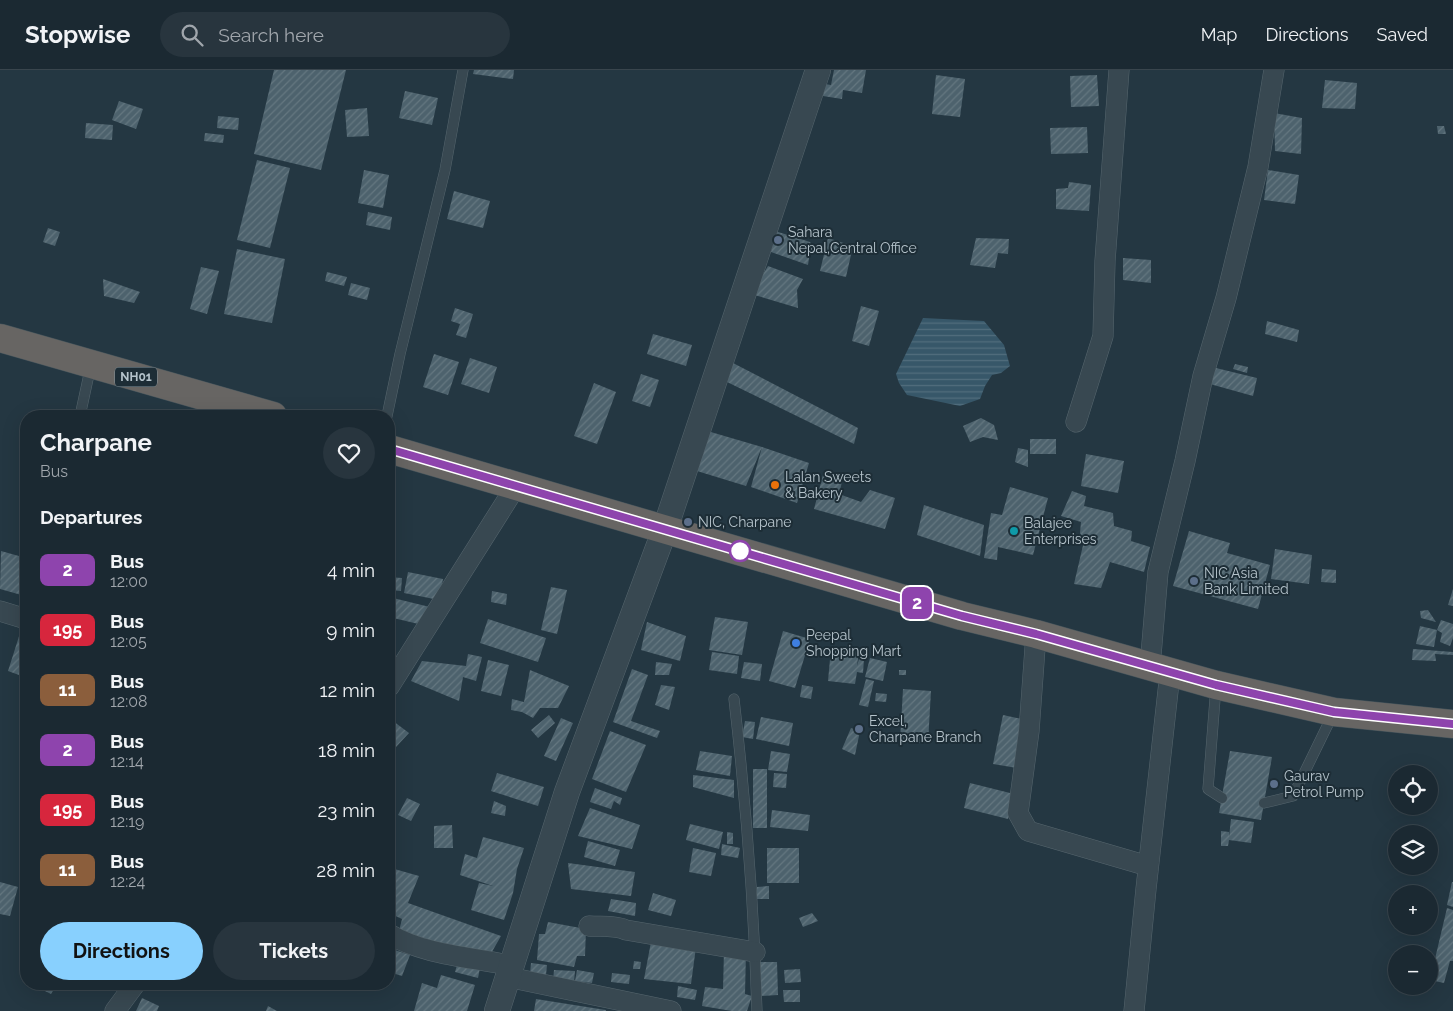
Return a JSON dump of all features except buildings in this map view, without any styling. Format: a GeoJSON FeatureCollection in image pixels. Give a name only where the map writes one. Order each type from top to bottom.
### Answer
{"type":"FeatureCollection","features":[{"type":"Feature","properties":{"kind":"highway","name":"NH01"},"geometry":{"type":"LineString","coordinates":[[0,338],[91,364],[225,410]]}},
{"type":"Feature","properties":{"kind":"highway"},"geometry":{"type":"LineString","coordinates":[[395,451],[962,616],[1036,634],[1216,685],[1334,712],[1453,724]]}},
{"type":"Feature","properties":{"kind":"street"},"geometry":{"type":"LineString","coordinates":[[497,1011],[568,792],[665,529],[818,70]]}},
{"type":"Feature","properties":{"kind":"street"},"geometry":{"type":"LineString","coordinates":[[1076,422],[1104,336],[1104,261],[1119,70]]}},
{"type":"Feature","properties":{"kind":"street"},"geometry":{"type":"LineString","coordinates":[[1134,1011],[1148,866],[1160,670],[1158,572],[1203,376],[1226,298],[1256,176],[1274,70]]}},
{"type":"Feature","properties":{"kind":"street"},"geometry":{"type":"LineString","coordinates":[[395,678],[516,486]]}},
{"type":"Feature","properties":{"kind":"street"},"geometry":{"type":"LineString","coordinates":[[0,611],[20,617]]}},
{"type":"Feature","properties":{"kind":"street"},"geometry":{"type":"LineString","coordinates":[[1036,634],[1029,731],[1018,813],[1028,832],[1148,866]]}},
{"type":"Feature","properties":{"kind":"street"},"geometry":{"type":"LineString","coordinates":[[589,926],[619,927],[626,930],[755,952]]}},
{"type":"Feature","properties":{"kind":"street"},"geometry":{"type":"LineString","coordinates":[[395,938],[402,942],[510,971],[671,1011]]}},
{"type":"Feature","properties":{"kind":"street"},"geometry":{"type":"LineString","coordinates":[[115,1011],[131,990]]}},
{"type":"Feature","properties":{"kind":"lane"},"geometry":{"type":"LineString","coordinates":[[388,410],[445,170],[463,70]]}},
{"type":"Feature","properties":{"kind":"lane"},"geometry":{"type":"LineString","coordinates":[[81,410],[91,364]]}},
{"type":"Feature","properties":{"kind":"lane"},"geometry":{"type":"LineString","coordinates":[[1216,685],[1208,789],[1222,798]]}},
{"type":"Feature","properties":{"kind":"lane"},"geometry":{"type":"LineString","coordinates":[[734,699],[746,807],[757,1011]]}},
{"type":"Feature","properties":{"kind":"lane"},"geometry":{"type":"LineString","coordinates":[[1264,802],[1293,796],[1334,712]]}},
{"type":"Feature","properties":{"kind":"water"},"geometry":{"type":"Polygon","coordinates":[[[923,318],[984,321],[1004,345],[1010,366],[1001,373],[992,375],[980,399],[960,406],[907,395],[899,383],[896,374],[923,318]]]}},
{"type":"Feature","properties":{"kind":"bus line","name":"2"},"geometry":{"type":"LineString","coordinates":[[395,451],[962,616],[1036,634],[1216,685],[1334,712],[1453,724]]}},
{"type":"Feature","properties":{"kind":"place","name":"Sahara Nepal,Central Office"},"geometry":{"type":"Point","coordinates":[778,240]}},
{"type":"Feature","properties":{"kind":"place","name":"Lalan Sweets & Bakery"},"geometry":{"type":"Point","coordinates":[775,485]}},
{"type":"Feature","properties":{"kind":"place","name":"NIC, Charpane"},"geometry":{"type":"Point","coordinates":[688,522]}},
{"type":"Feature","properties":{"kind":"place","name":"Balajee Enterprises"},"geometry":{"type":"Point","coordinates":[1014,531]}},
{"type":"Feature","properties":{"kind":"place","name":"NIC Asia Bank Limited"},"geometry":{"type":"Point","coordinates":[1194,581]}},
{"type":"Feature","properties":{"kind":"place","name":"Peepal Shopping Mart"},"geometry":{"type":"Point","coordinates":[796,643]}},
{"type":"Feature","properties":{"kind":"place","name":"Excel, Charpane Branch"},"geometry":{"type":"Point","coordinates":[859,729]}},
{"type":"Feature","properties":{"kind":"place","name":"Gaurav Petrol Pump"},"geometry":{"type":"Point","coordinates":[1274,784]}}]}
